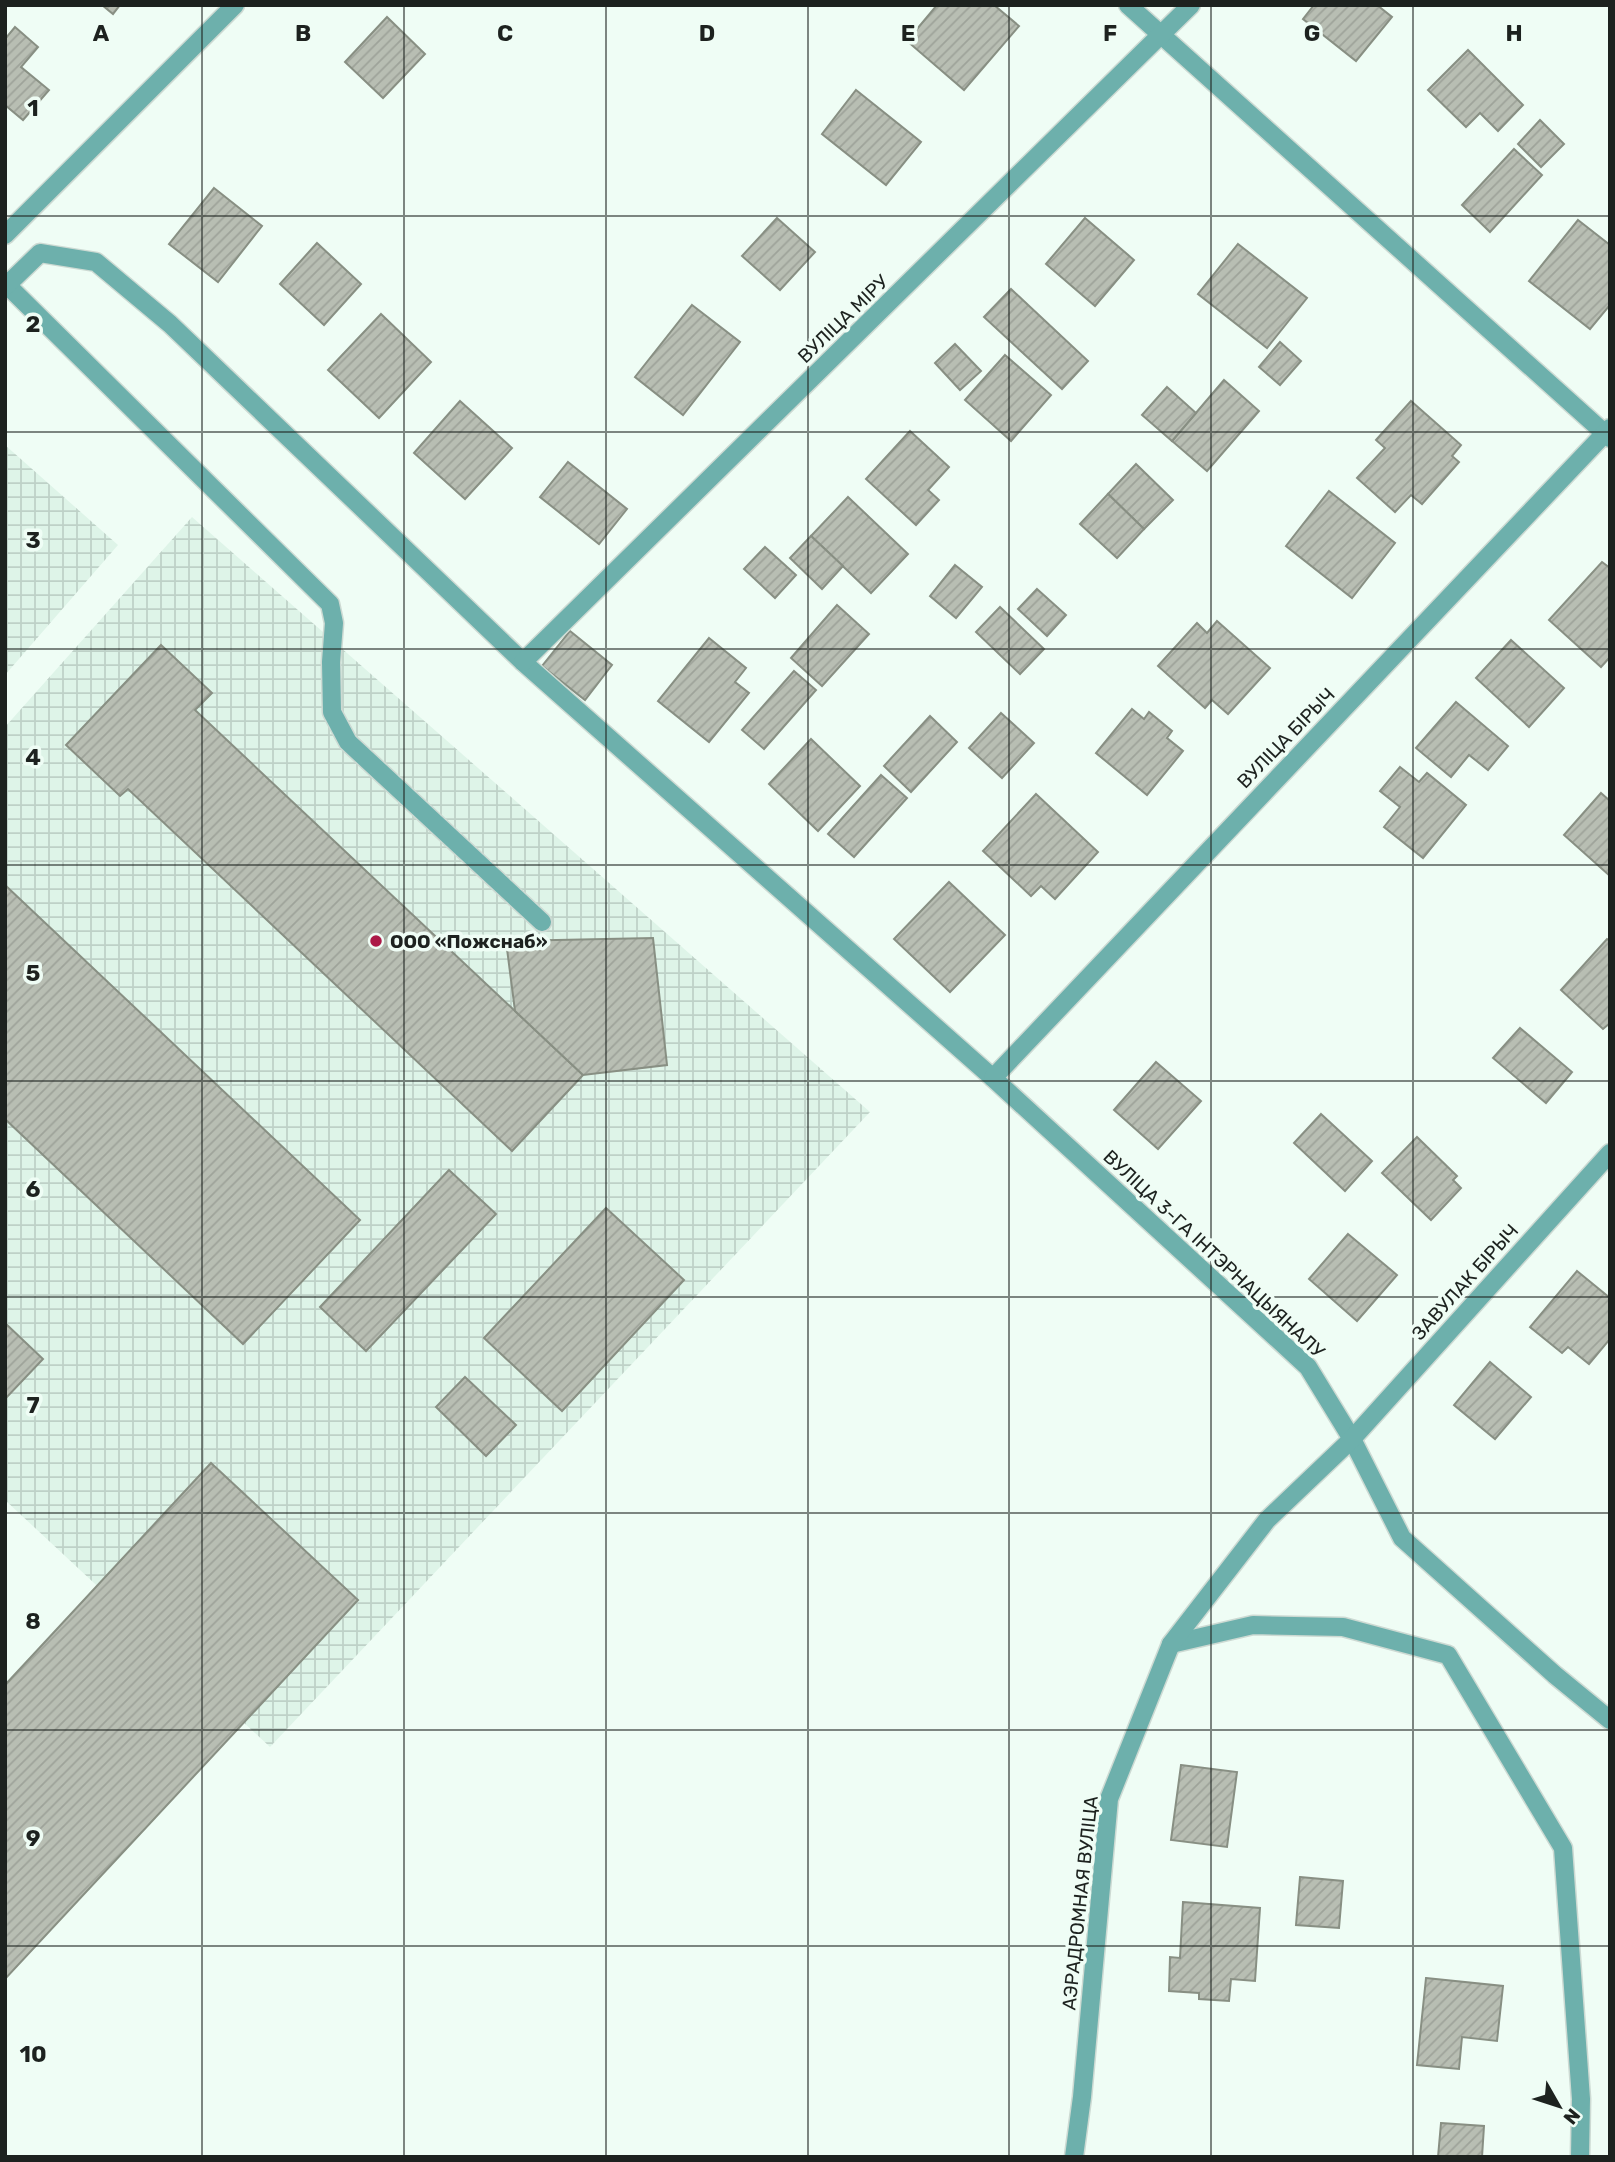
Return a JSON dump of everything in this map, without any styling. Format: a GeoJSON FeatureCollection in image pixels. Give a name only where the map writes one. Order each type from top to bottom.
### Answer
{"type":"FeatureCollection","features":[{"type":"Feature","properties":{"kind":"street"},"geometry":{"type":"LineString","coordinates":[[5,235],[235,5]]}},
{"type":"Feature","properties":{"kind":"street"},"geometry":{"type":"LineString","coordinates":[[1128,5],[1608,433]]}},
{"type":"Feature","properties":{"kind":"street","name":"ВУЛІЦА МІРУ"},"geometry":{"type":"LineString","coordinates":[[523,662],[1191,5]]}},
{"type":"Feature","properties":{"kind":"street","name":"ВУЛІЦА 3-ГА ІНТЭРНАЦЫЯНАЛУ"},"geometry":{"type":"LineString","coordinates":[[6,284],[40,253],[96,262],[170,324],[523,662],[993,1078],[1308,1367],[1352,1438],[1402,1538],[1555,1675],[1610,1720]]}},
{"type":"Feature","properties":{"kind":"street"},"geometry":{"type":"LineString","coordinates":[[6,284],[330,604],[334,623],[331,663],[332,712],[348,742],[542,922]]}},
{"type":"Feature","properties":{"kind":"street","name":"ВУЛІЦА БІРЫЧ"},"geometry":{"type":"LineString","coordinates":[[993,1078],[1608,433]]}},
{"type":"Feature","properties":{"kind":"street","name":"ЗАВУЛАК БІРЫЧ"},"geometry":{"type":"LineString","coordinates":[[1352,1438],[1610,1153]]}},
{"type":"Feature","properties":{"kind":"street","name":"АЭРАДРОМНАЯ ВУЛІЦА"},"geometry":{"type":"LineString","coordinates":[[1074,2157],[1083,2097],[1109,1799],[1171,1644],[1266,1520],[1352,1438]]}},
{"type":"Feature","properties":{"kind":"street"},"geometry":{"type":"LineString","coordinates":[[1171,1644],[1252,1625],[1343,1627],[1448,1655],[1563,1848],[1581,2099],[1580,2157]]}},
{"type":"Feature","properties":{"kind":"shaded area"},"geometry":{"type":"Polygon","coordinates":[[[5,445],[118,545],[5,675],[5,445]]]}},
{"type":"Feature","properties":{"kind":"shaded area"},"geometry":{"type":"Polygon","coordinates":[[[192,517],[870,1112],[270,1747],[5,1500],[5,727],[192,517]]]}},
{"type":"Feature","properties":{"kind":"building"},"geometry":{"type":"Polygon","coordinates":[[[102,5],[120,5],[113,14],[102,5]]]}},
{"type":"Feature","properties":{"kind":"building"},"geometry":{"type":"Polygon","coordinates":[[[937,5],[994,5],[1019,26],[964,90],[907,41],[937,5]]]}},
{"type":"Feature","properties":{"kind":"building"},"geometry":{"type":"Polygon","coordinates":[[[1314,5],[1377,5],[1392,17],[1356,61],[1303,19],[1314,5]]]}},
{"type":"Feature","properties":{"kind":"building"},"geometry":{"type":"Polygon","coordinates":[[[387,17],[425,54],[383,98],[345,62],[387,17]]]}},
{"type":"Feature","properties":{"kind":"building"},"geometry":{"type":"Polygon","coordinates":[[[15,27],[38,47],[21,67],[49,90],[23,120],[5,105],[5,39],[15,27]]]}},
{"type":"Feature","properties":{"kind":"building"},"geometry":{"type":"Polygon","coordinates":[[[1468,50],[1523,105],[1498,131],[1480,113],[1466,127],[1428,90],[1468,50]]]}},
{"type":"Feature","properties":{"kind":"building"},"geometry":{"type":"Polygon","coordinates":[[[856,90],[921,142],[886,185],[822,134],[856,90]]]}},
{"type":"Feature","properties":{"kind":"building"},"geometry":{"type":"Polygon","coordinates":[[[1540,120],[1564,144],[1541,167],[1518,144],[1540,120]]]}},
{"type":"Feature","properties":{"kind":"building"},"geometry":{"type":"Polygon","coordinates":[[[1514,149],[1542,175],[1490,232],[1462,205],[1514,149]]]}},
{"type":"Feature","properties":{"kind":"building"},"geometry":{"type":"Polygon","coordinates":[[[214,188],[262,226],[218,282],[169,244],[214,188]]]}},
{"type":"Feature","properties":{"kind":"building"},"geometry":{"type":"Polygon","coordinates":[[[777,218],[815,252],[780,290],[742,256],[777,218]]]}},
{"type":"Feature","properties":{"kind":"building"},"geometry":{"type":"Polygon","coordinates":[[[1085,218],[1134,260],[1095,306],[1046,264],[1085,218]]]}},
{"type":"Feature","properties":{"kind":"building"},"geometry":{"type":"Polygon","coordinates":[[[1578,220],[1610,245],[1610,305],[1590,329],[1529,281],[1578,220]]]}},
{"type":"Feature","properties":{"kind":"building"},"geometry":{"type":"Polygon","coordinates":[[[317,243],[361,284],[324,325],[280,284],[317,243]]]}},
{"type":"Feature","properties":{"kind":"building"},"geometry":{"type":"Polygon","coordinates":[[[1238,244],[1307,298],[1267,348],[1198,294],[1238,244]]]}},
{"type":"Feature","properties":{"kind":"building"},"geometry":{"type":"Polygon","coordinates":[[[1011,289],[1088,361],[1062,389],[984,317],[1011,289]]]}},
{"type":"Feature","properties":{"kind":"building"},"geometry":{"type":"Polygon","coordinates":[[[692,305],[740,342],[683,415],[635,377],[692,305]]]}},
{"type":"Feature","properties":{"kind":"building"},"geometry":{"type":"Polygon","coordinates":[[[381,314],[431,362],[379,418],[328,370],[381,314]]]}},
{"type":"Feature","properties":{"kind":"building"},"geometry":{"type":"Polygon","coordinates":[[[1280,342],[1301,361],[1280,385],[1259,367],[1280,342]]]}},
{"type":"Feature","properties":{"kind":"building"},"geometry":{"type":"Polygon","coordinates":[[[955,344],[981,371],[960,390],[935,363],[955,344]]]}},
{"type":"Feature","properties":{"kind":"building"},"geometry":{"type":"Polygon","coordinates":[[[1005,355],[1051,395],[1011,441],[965,400],[1005,355]]]}},
{"type":"Feature","properties":{"kind":"building"},"geometry":{"type":"Polygon","coordinates":[[[1224,380],[1259,411],[1207,471],[1172,441],[1224,380]]]}},
{"type":"Feature","properties":{"kind":"building"},"geometry":{"type":"Polygon","coordinates":[[[1167,387],[1196,413],[1172,441],[1142,415],[1167,387]]]}},
{"type":"Feature","properties":{"kind":"building"},"geometry":{"type":"Polygon","coordinates":[[[460,401],[512,448],[465,499],[414,453],[460,401]]]}},
{"type":"Feature","properties":{"kind":"building"},"geometry":{"type":"Polygon","coordinates":[[[1411,401],[1461,445],[1452,456],[1459,462],[1422,504],[1411,495],[1395,512],[1357,478],[1385,448],[1376,440],[1411,401]]]}},
{"type":"Feature","properties":{"kind":"building"},"geometry":{"type":"Polygon","coordinates":[[[910,431],[949,467],[928,490],[939,500],[916,525],[866,479],[910,431]]]}},
{"type":"Feature","properties":{"kind":"building"},"geometry":{"type":"Polygon","coordinates":[[[568,462],[627,509],[599,544],[540,497],[568,462]]]}},
{"type":"Feature","properties":{"kind":"building"},"geometry":{"type":"Polygon","coordinates":[[[1136,464],[1173,500],[1144,529],[1108,494],[1136,464]]]}},
{"type":"Feature","properties":{"kind":"building"},"geometry":{"type":"Polygon","coordinates":[[[1329,491],[1395,543],[1352,598],[1286,546],[1329,491]]]}},
{"type":"Feature","properties":{"kind":"building"},"geometry":{"type":"Polygon","coordinates":[[[1108,494],[1144,529],[1117,558],[1080,524],[1108,494]]]}},
{"type":"Feature","properties":{"kind":"building"},"geometry":{"type":"Polygon","coordinates":[[[848,497],[908,554],[871,593],[811,536],[848,497]]]}},
{"type":"Feature","properties":{"kind":"building"},"geometry":{"type":"Polygon","coordinates":[[[811,536],[843,566],[822,589],[790,558],[811,536]]]}},
{"type":"Feature","properties":{"kind":"building"},"geometry":{"type":"Polygon","coordinates":[[[765,547],[796,575],[775,598],[744,569],[765,547]]]}},
{"type":"Feature","properties":{"kind":"building"},"geometry":{"type":"Polygon","coordinates":[[[1602,562],[1610,568],[1610,657],[1601,667],[1549,620],[1602,562]]]}},
{"type":"Feature","properties":{"kind":"building"},"geometry":{"type":"Polygon","coordinates":[[[955,565],[982,587],[956,618],[930,596],[955,565]]]}},
{"type":"Feature","properties":{"kind":"building"},"geometry":{"type":"Polygon","coordinates":[[[1037,589],[1066,615],[1047,636],[1018,609],[1037,589]]]}},
{"type":"Feature","properties":{"kind":"building"},"geometry":{"type":"Polygon","coordinates":[[[837,605],[869,634],[822,686],[791,658],[837,605]]]}},
{"type":"Feature","properties":{"kind":"building"},"geometry":{"type":"Polygon","coordinates":[[[1000,607],[1044,649],[1020,674],[976,632],[1000,607]]]}},
{"type":"Feature","properties":{"kind":"building"},"geometry":{"type":"Polygon","coordinates":[[[1217,621],[1270,668],[1228,714],[1212,700],[1205,708],[1158,666],[1197,623],[1207,633],[1217,621]]]}},
{"type":"Feature","properties":{"kind":"building"},"geometry":{"type":"Polygon","coordinates":[[[570,631],[612,665],[585,700],[542,666],[570,631]]]}},
{"type":"Feature","properties":{"kind":"building"},"geometry":{"type":"Polygon","coordinates":[[[709,638],[746,668],[735,682],[749,693],[709,742],[658,701],[709,638]]]}},
{"type":"Feature","properties":{"kind":"building"},"geometry":{"type":"Polygon","coordinates":[[[1511,640],[1564,688],[1529,727],[1476,678],[1511,640]]]}},
{"type":"Feature","properties":{"kind":"building"},"geometry":{"type":"Polygon","coordinates":[[[161,645],[212,693],[195,710],[583,1075],[512,1151],[128,789],[120,796],[66,745],[161,645]]]}},
{"type":"Feature","properties":{"kind":"building"},"geometry":{"type":"Polygon","coordinates":[[[794,671],[816,690],[764,749],[742,730],[794,671]]]}},
{"type":"Feature","properties":{"kind":"building"},"geometry":{"type":"Polygon","coordinates":[[[1456,702],[1508,746],[1488,770],[1469,755],[1451,777],[1416,748],[1456,702]]]}},
{"type":"Feature","properties":{"kind":"building"},"geometry":{"type":"Polygon","coordinates":[[[1132,709],[1144,719],[1149,712],[1172,731],[1167,738],[1183,751],[1147,795],[1096,753],[1132,709]]]}},
{"type":"Feature","properties":{"kind":"building"},"geometry":{"type":"Polygon","coordinates":[[[1001,713],[1034,743],[1002,778],[969,748],[1001,713]]]}},
{"type":"Feature","properties":{"kind":"building"},"geometry":{"type":"Polygon","coordinates":[[[930,716],[957,742],[911,792],[884,766],[930,716]]]}},
{"type":"Feature","properties":{"kind":"building"},"geometry":{"type":"Polygon","coordinates":[[[811,739],[860,786],[818,831],[769,784],[811,739]]]}},
{"type":"Feature","properties":{"kind":"building"},"geometry":{"type":"Polygon","coordinates":[[[1400,767],[1419,782],[1427,773],[1466,805],[1423,858],[1384,827],[1400,807],[1380,791],[1400,767]]]}},
{"type":"Feature","properties":{"kind":"building"},"geometry":{"type":"Polygon","coordinates":[[[881,775],[907,798],[854,857],[828,834],[881,775]]]}},
{"type":"Feature","properties":{"kind":"building"},"geometry":{"type":"Polygon","coordinates":[[[1601,793],[1610,801],[1610,876],[1564,835],[1601,793]]]}},
{"type":"Feature","properties":{"kind":"building"},"geometry":{"type":"Polygon","coordinates":[[[1036,794],[1098,852],[1055,899],[1041,886],[1031,896],[983,851],[1036,794]]]}},
{"type":"Feature","properties":{"kind":"building"},"geometry":{"type":"Polygon","coordinates":[[[949,882],[1005,935],[950,992],[894,939],[949,882]]]}},
{"type":"Feature","properties":{"kind":"building"},"geometry":{"type":"Polygon","coordinates":[[[5,885],[360,1220],[243,1344],[5,1119],[5,885]]]}},
{"type":"Feature","properties":{"kind":"building"},"geometry":{"type":"Polygon","coordinates":[[[653,938],[667,1065],[583,1075],[515,1011],[506,941],[653,938]]]}},
{"type":"Feature","properties":{"kind":"building"},"geometry":{"type":"Polygon","coordinates":[[[1607,939],[1610,941],[1610,1023],[1603,1029],[1561,990],[1607,939]]]}},
{"type":"Feature","properties":{"kind":"building"},"geometry":{"type":"Polygon","coordinates":[[[1520,1028],[1572,1072],[1546,1103],[1493,1058],[1520,1028]]]}},
{"type":"Feature","properties":{"kind":"building"},"geometry":{"type":"Polygon","coordinates":[[[1156,1062],[1201,1101],[1158,1149],[1114,1110],[1156,1062]]]}},
{"type":"Feature","properties":{"kind":"building"},"geometry":{"type":"Polygon","coordinates":[[[1321,1114],[1372,1161],[1345,1191],[1294,1143],[1321,1114]]]}},
{"type":"Feature","properties":{"kind":"building"},"geometry":{"type":"Polygon","coordinates":[[[1417,1137],[1457,1176],[1453,1180],[1461,1188],[1431,1220],[1382,1173],[1417,1137]]]}},
{"type":"Feature","properties":{"kind":"building"},"geometry":{"type":"Polygon","coordinates":[[[449,1170],[496,1214],[366,1351],[320,1307],[449,1170]]]}},
{"type":"Feature","properties":{"kind":"building"},"geometry":{"type":"Polygon","coordinates":[[[606,1208],[684,1280],[562,1411],[484,1338],[606,1208]]]}},
{"type":"Feature","properties":{"kind":"building"},"geometry":{"type":"Polygon","coordinates":[[[1348,1234],[1397,1275],[1357,1321],[1309,1279],[1348,1234]]]}},
{"type":"Feature","properties":{"kind":"building"},"geometry":{"type":"Polygon","coordinates":[[[1577,1271],[1610,1298],[1610,1339],[1589,1364],[1568,1347],[1562,1353],[1530,1327],[1577,1271]]]}},
{"type":"Feature","properties":{"kind":"building"},"geometry":{"type":"Polygon","coordinates":[[[5,1323],[43,1359],[5,1399],[5,1323]]]}},
{"type":"Feature","properties":{"kind":"building"},"geometry":{"type":"Polygon","coordinates":[[[1490,1362],[1531,1397],[1495,1439],[1454,1405],[1490,1362]]]}},
{"type":"Feature","properties":{"kind":"building"},"geometry":{"type":"Polygon","coordinates":[[[465,1377],[516,1425],[486,1456],[436,1407],[465,1377]]]}},
{"type":"Feature","properties":{"kind":"building"},"geometry":{"type":"Polygon","coordinates":[[[211,1463],[358,1600],[5,1979],[5,1685],[211,1463]]]}},
{"type":"Feature","properties":{"kind":"building"},"geometry":{"type":"Polygon","coordinates":[[[1181,1765],[1237,1772],[1227,1847],[1171,1840],[1181,1765]]]}},
{"type":"Feature","properties":{"kind":"building"},"geometry":{"type":"Polygon","coordinates":[[[1300,1877],[1343,1881],[1339,1928],[1296,1925],[1300,1877]]]}},
{"type":"Feature","properties":{"kind":"building"},"geometry":{"type":"Polygon","coordinates":[[[1183,1902],[1260,1908],[1255,1981],[1231,1979],[1229,2001],[1199,1999],[1199,1993],[1169,1991],[1170,1957],[1180,1958],[1183,1902]]]}},
{"type":"Feature","properties":{"kind":"building"},"geometry":{"type":"Polygon","coordinates":[[[1426,1978],[1503,1986],[1497,2041],[1462,2037],[1459,2069],[1417,2065],[1426,1978]]]}},
{"type":"Feature","properties":{"kind":"building"},"geometry":{"type":"Polygon","coordinates":[[[1441,2123],[1484,2126],[1482,2157],[1438,2157],[1441,2123]]]}},
{"type":"Feature","properties":{"kind":"place","name":"ООО «Пожснаб»"},"geometry":{"type":"Point","coordinates":[376,941]}}]}
